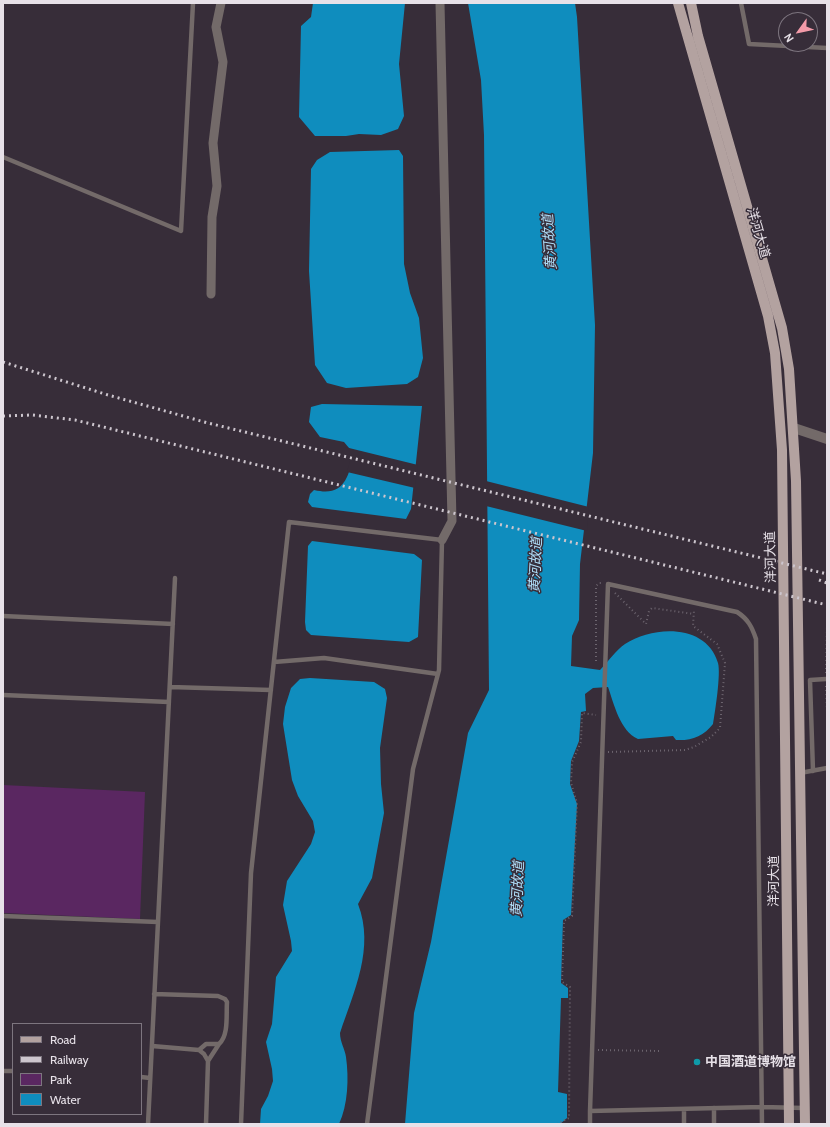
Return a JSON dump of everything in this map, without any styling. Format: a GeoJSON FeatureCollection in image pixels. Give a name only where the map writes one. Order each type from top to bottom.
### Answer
{"type":"FeatureCollection","features":[{"type":"Feature","properties":{"kind":"main road","name":"洋河大道"},"geometry":{"type":"LineString","coordinates":[[678,3],[768,316],[776,361],[782,458],[789,1124]]}},
{"type":"Feature","properties":{"kind":"main road","name":"洋河大道"},"geometry":{"type":"LineString","coordinates":[[691,3],[698,36],[782,328],[788,369],[794,428],[796,481],[805,1124]]}},
{"type":"Feature","properties":{"kind":"street"},"geometry":{"type":"LineString","coordinates":[[210,294],[212,217],[217,186],[213,143],[223,62],[216,26],[221,3]]}},
{"type":"Feature","properties":{"kind":"street"},"geometry":{"type":"LineString","coordinates":[[440,3],[452,521],[442,540]]}},
{"type":"Feature","properties":{"kind":"street"},"geometry":{"type":"LineString","coordinates":[[794,428],[827,439]]}},
{"type":"Feature","properties":{"kind":"lane"},"geometry":{"type":"LineString","coordinates":[[3,157],[181,231],[193,3]]}},
{"type":"Feature","properties":{"kind":"lane"},"geometry":{"type":"LineString","coordinates":[[741,3],[749,44],[827,48]]}},
{"type":"Feature","properties":{"kind":"lane"},"geometry":{"type":"LineString","coordinates":[[242,1124],[251,873],[289,522],[442,540],[438,674],[413,769],[367,1124]]}},
{"type":"Feature","properties":{"kind":"lane"},"geometry":{"type":"LineString","coordinates":[[148,1124],[175,578]]}},
{"type":"Feature","properties":{"kind":"lane"},"geometry":{"type":"LineString","coordinates":[[590,1124],[608,584],[738,612],[746,617],[753,628],[756,639],[762,1124]]}},
{"type":"Feature","properties":{"kind":"lane"},"geometry":{"type":"LineString","coordinates":[[3,616],[173,624]]}},
{"type":"Feature","properties":{"kind":"lane"},"geometry":{"type":"LineString","coordinates":[[274,662],[324,658],[438,674]]}},
{"type":"Feature","properties":{"kind":"lane"},"geometry":{"type":"LineString","coordinates":[[813,771],[810,680],[826,679]]}},
{"type":"Feature","properties":{"kind":"lane"},"geometry":{"type":"LineString","coordinates":[[170,687],[271,690]]}},
{"type":"Feature","properties":{"kind":"lane"},"geometry":{"type":"LineString","coordinates":[[3,695],[169,702]]}},
{"type":"Feature","properties":{"kind":"lane"},"geometry":{"type":"LineString","coordinates":[[800,773],[827,768]]}},
{"type":"Feature","properties":{"kind":"lane"},"geometry":{"type":"LineString","coordinates":[[3,916],[158,922]]}},
{"type":"Feature","properties":{"kind":"lane"},"geometry":{"type":"LineString","coordinates":[[154,994],[218,996],[225,998],[227,1002],[225,1034],[208,1061],[206,1124]]}},
{"type":"Feature","properties":{"kind":"lane"},"geometry":{"type":"LineString","coordinates":[[199,1050],[206,1044],[219,1044]]}},
{"type":"Feature","properties":{"kind":"lane"},"geometry":{"type":"LineString","coordinates":[[152,1046],[199,1050],[204,1054],[208,1061]]}},
{"type":"Feature","properties":{"kind":"lane"},"geometry":{"type":"LineString","coordinates":[[142,1077],[150,1078]]}},
{"type":"Feature","properties":{"kind":"lane"},"geometry":{"type":"LineString","coordinates":[[590,1111],[762,1107],[804,1108]]}},
{"type":"Feature","properties":{"kind":"lane"},"geometry":{"type":"LineString","coordinates":[[714,1108],[714,1124]]}},
{"type":"Feature","properties":{"kind":"lane"},"geometry":{"type":"LineString","coordinates":[[684,1109],[684,1124]]}},
{"type":"Feature","properties":{"kind":"path"},"geometry":{"type":"LineString","coordinates":[[596,661],[596,586],[598,583],[603,583],[608,586],[644,624],[648,623],[649,611],[652,608],[694,614]]}},
{"type":"Feature","properties":{"kind":"path"},"geometry":{"type":"LineString","coordinates":[[602,752],[685,750],[694,747],[711,737],[720,728],[725,663],[717,644],[693,626],[695,603]]}},
{"type":"Feature","properties":{"kind":"path"},"geometry":{"type":"LineString","coordinates":[[827,626],[827,711]]}},
{"type":"Feature","properties":{"kind":"path"},"geometry":{"type":"LineString","coordinates":[[557,1124],[569,1118],[570,987],[562,982],[564,921],[572,916],[575,865],[577,803],[571,783],[572,762],[581,742],[582,713],[596,714],[596,721]]}},
{"type":"Feature","properties":{"kind":"path"},"geometry":{"type":"LineString","coordinates":[[593,1050],[662,1051]]}},
{"type":"Feature","properties":{"kind":"green space"},"geometry":{"type":"Polygon","coordinates":[[[3,785],[145,792],[140,919],[3,913],[3,785]]]}},
{"type":"Feature","properties":{"kind":"water"},"geometry":{"type":"Polygon","coordinates":[[[313,3],[405,3],[399,64],[404,116],[398,129],[381,135],[359,134],[346,136],[315,136],[299,117],[301,26],[311,17],[313,3]]]}},
{"type":"Feature","properties":{"kind":"water","name":"黄河故道"},"geometry":{"type":"Polygon","coordinates":[[[468,3],[575,3],[595,325],[593,453],[580,564],[579,620],[572,636],[571,666],[600,670],[625,644],[650,633],[664,631],[691,635],[703,641],[712,650],[719,668],[713,724],[706,732],[687,740],[676,740],[673,736],[638,739],[622,724],[615,709],[608,687],[593,688],[585,694],[586,711],[581,712],[579,741],[571,761],[570,784],[577,804],[571,915],[563,920],[561,983],[568,988],[568,998],[561,998],[558,1092],[567,1094],[567,1118],[560,1124],[405,1124],[414,1013],[431,942],[468,733],[489,690],[484,135],[481,80],[468,3]]]}},
{"type":"Feature","properties":{"kind":"water"},"geometry":{"type":"Polygon","coordinates":[[[399,150],[403,156],[404,264],[410,293],[419,318],[423,358],[418,377],[407,384],[346,388],[327,383],[315,365],[309,271],[311,169],[317,160],[330,152],[399,150]]]}},
{"type":"Feature","properties":{"kind":"water"},"geometry":{"type":"Polygon","coordinates":[[[322,404],[422,406],[411,509],[406,519],[312,507],[308,502],[310,494],[314,490],[332,491],[343,484],[347,478],[354,454],[344,442],[320,437],[309,422],[311,407],[322,404]]]}},
{"type":"Feature","properties":{"kind":"water"},"geometry":{"type":"Polygon","coordinates":[[[312,541],[414,554],[422,560],[418,637],[409,642],[311,635],[306,630],[305,622],[308,546],[312,541]]]}},
{"type":"Feature","properties":{"kind":"water"},"geometry":{"type":"Polygon","coordinates":[[[310,678],[374,682],[385,689],[387,698],[380,748],[381,784],[384,813],[372,878],[358,904],[363,920],[364,937],[361,969],[340,1033],[345,1051],[347,1074],[346,1100],[342,1117],[339,1124],[260,1124],[261,1109],[268,1096],[273,1081],[266,1042],[272,1024],[276,977],[292,951],[283,905],[287,881],[311,844],[315,832],[313,821],[298,796],[292,780],[283,724],[285,707],[291,688],[300,679],[310,678]]]}},
{"type":"Feature","properties":{"kind":"pier"},"geometry":{"type":"Polygon","coordinates":[[[345,447],[418,465],[415,488],[347,472],[352,454],[345,447]]]}},
{"type":"Feature","properties":{"kind":"pier"},"geometry":{"type":"Polygon","coordinates":[[[486,481],[589,507],[587,531],[486,506],[486,481]]]}},
{"type":"Feature","properties":{"kind":"railway"},"geometry":{"type":"LineString","coordinates":[[3,362],[108,395],[208,423],[827,574]]}},
{"type":"Feature","properties":{"kind":"railway"},"geometry":{"type":"LineString","coordinates":[[3,416],[32,415],[75,420],[827,605]]}},
{"type":"Feature","properties":{"kind":"railway"},"geometry":{"type":"LineString","coordinates":[[819,580],[827,583]]}},
{"type":"Feature","properties":{"kind":"place","name":"中国酒道博物馆"},"geometry":{"type":"Point","coordinates":[697,1062]}}]}
